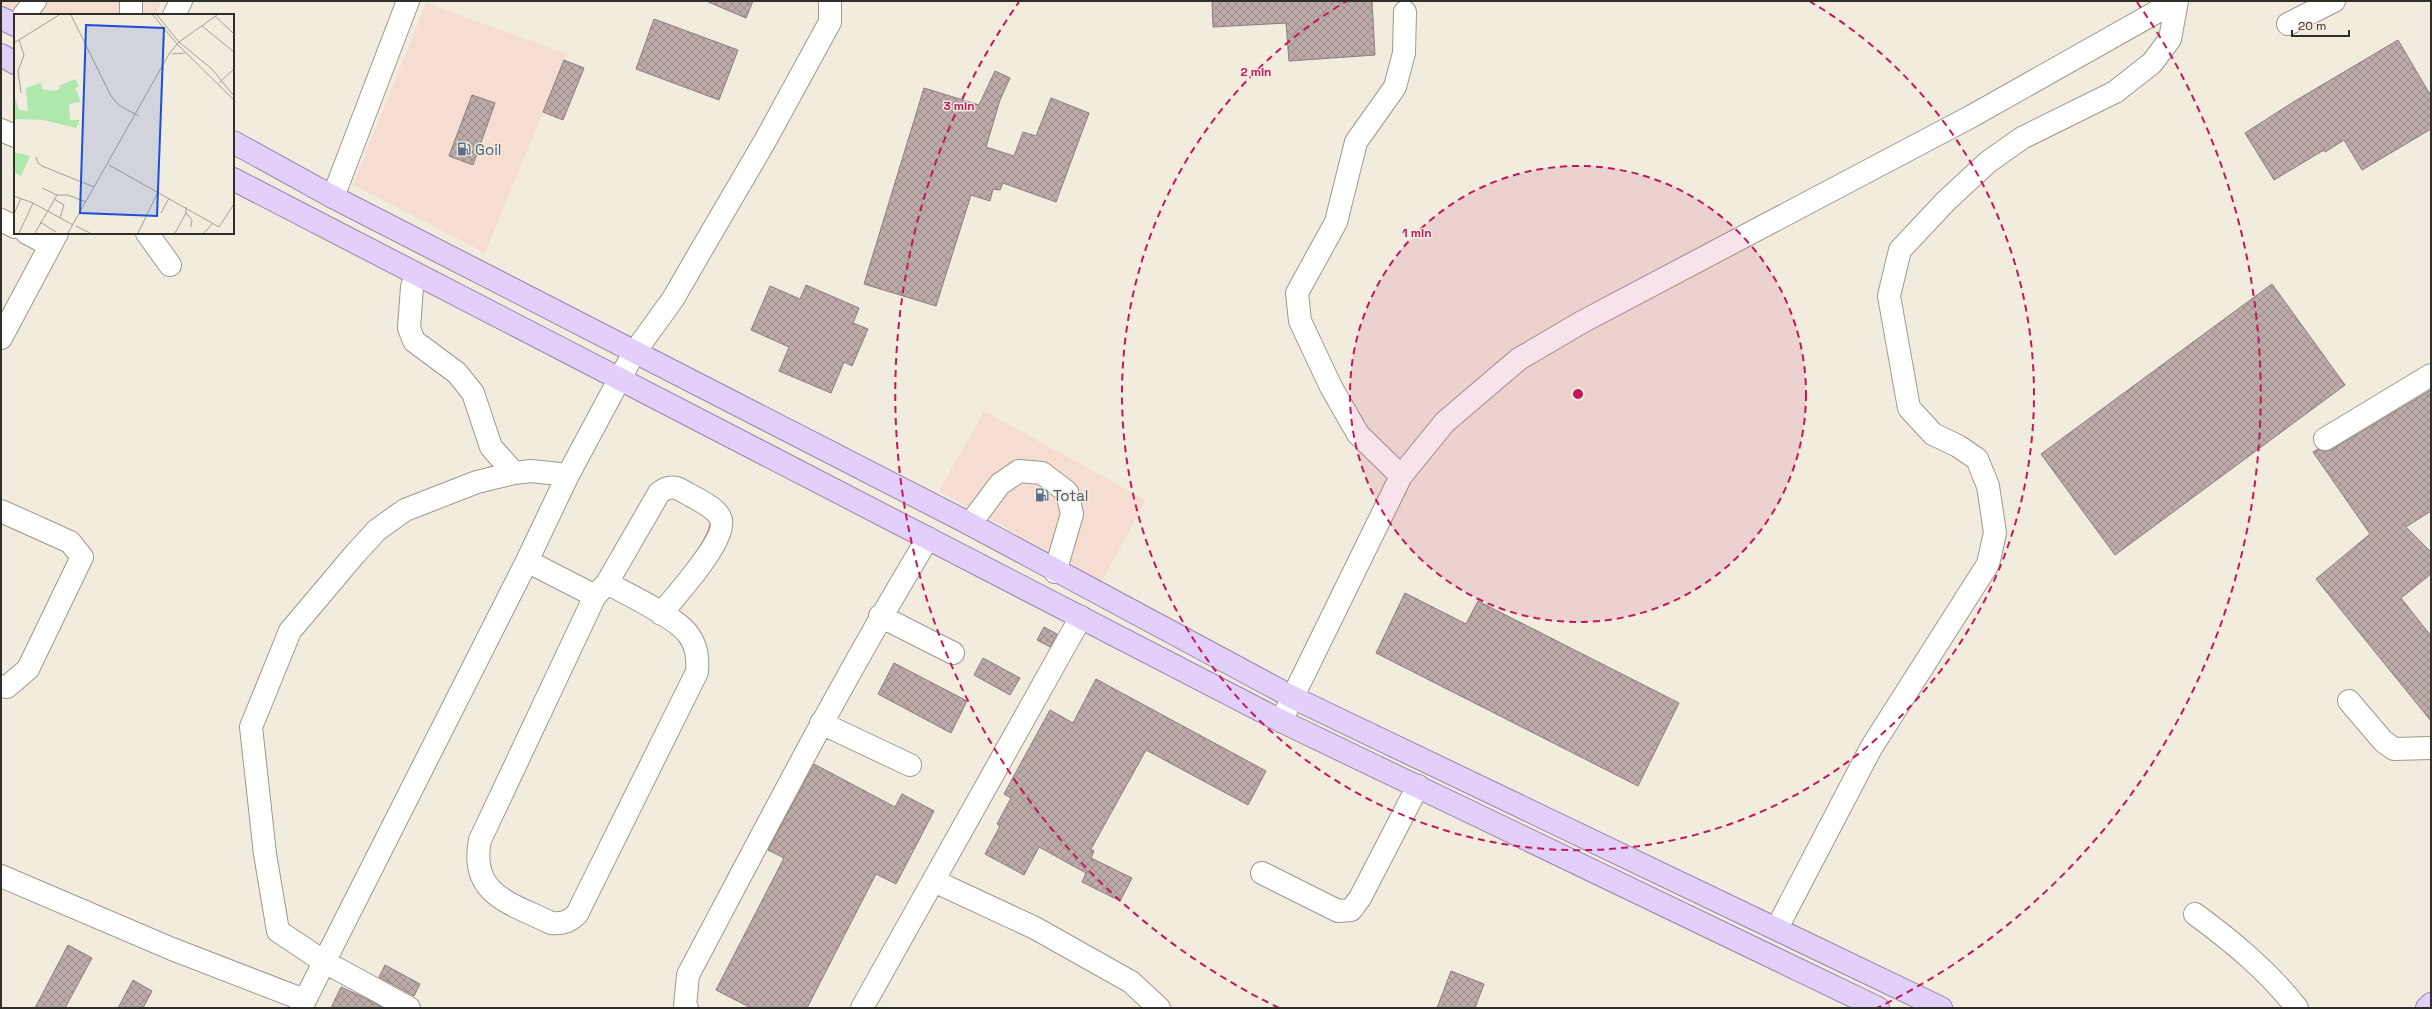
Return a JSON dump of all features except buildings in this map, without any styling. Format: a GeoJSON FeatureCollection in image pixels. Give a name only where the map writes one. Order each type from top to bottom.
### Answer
{"type":"FeatureCollection","features":[{"type":"Feature","properties":{"kind":"main road"},"geometry":{"type":"LineString","coordinates":[[1,18],[14,24]]}},
{"type":"Feature","properties":{"kind":"main road"},"geometry":{"type":"LineString","coordinates":[[1,55],[14,62]]}},
{"type":"Feature","properties":{"kind":"main road"},"geometry":{"type":"LineString","coordinates":[[234,143],[333,197],[634,353],[970,524],[1055,572],[1294,698],[1777,928],[1941,1008]]}},
{"type":"Feature","properties":{"kind":"main road"},"geometry":{"type":"LineString","coordinates":[[234,180],[1282,721],[1878,1008]]}},
{"type":"Feature","properties":{"kind":"main road"},"geometry":{"type":"LineString","coordinates":[[2427,1008],[2431,1004]]}},
{"type":"Feature","properties":{"kind":"street"},"geometry":{"type":"LineString","coordinates":[[25,14],[35,1]]}},
{"type":"Feature","properties":{"kind":"street"},"geometry":{"type":"LineString","coordinates":[[131,1],[132,14]]}},
{"type":"Feature","properties":{"kind":"street"},"geometry":{"type":"LineString","coordinates":[[174,14],[181,1]]}},
{"type":"Feature","properties":{"kind":"street"},"geometry":{"type":"LineString","coordinates":[[333,197],[408,1]]}},
{"type":"Feature","properties":{"kind":"street"},"geometry":{"type":"LineString","coordinates":[[1,876],[302,1004],[527,561],[568,475],[634,353],[673,299],[765,141],[830,22],[830,1]]}},
{"type":"Feature","properties":{"kind":"street"},"geometry":{"type":"LineString","coordinates":[[1282,721],[1401,476],[1445,422],[1519,360],[1582,322],[1972,116],[2176,1]]}},
{"type":"Feature","properties":{"kind":"street"},"geometry":{"type":"LineString","coordinates":[[1777,928],[1871,748],[1988,564],[1994,533],[1988,486],[1977,459],[1958,446],[1933,434],[1909,408],[1889,296],[1900,250],[1946,201],[1988,162],[2022,138],[2115,92],[2152,63],[2170,39],[2176,1]]}},
{"type":"Feature","properties":{"kind":"street"},"geometry":{"type":"LineString","coordinates":[[2288,24],[2334,1]]}},
{"type":"Feature","properties":{"kind":"street"},"geometry":{"type":"LineString","coordinates":[[1401,476],[1358,434],[1314,354],[1300,321],[1297,293],[1336,222],[1356,142],[1395,87],[1404,53],[1405,12]]}},
{"type":"Feature","properties":{"kind":"street"},"geometry":{"type":"LineString","coordinates":[[1,130],[14,136]]}},
{"type":"Feature","properties":{"kind":"street"},"geometry":{"type":"LineString","coordinates":[[1,220],[14,226]]}},
{"type":"Feature","properties":{"kind":"street"},"geometry":{"type":"LineString","coordinates":[[1,338],[53,239],[30,234]]}},
{"type":"Feature","properties":{"kind":"street"},"geometry":{"type":"LineString","coordinates":[[148,234],[170,265]]}},
{"type":"Feature","properties":{"kind":"street"},"geometry":{"type":"LineString","coordinates":[[416,274],[412,287],[409,328],[414,341],[457,373],[474,392],[491,447],[514,473]]}},
{"type":"Feature","properties":{"kind":"street"},"geometry":{"type":"LineString","coordinates":[[2325,439],[2431,375]]}},
{"type":"Feature","properties":{"kind":"street"},"geometry":{"type":"LineString","coordinates":[[970,524],[1000,484],[1019,470],[1042,473],[1067,492],[1072,514],[1055,572]]}},
{"type":"Feature","properties":{"kind":"street"},"geometry":{"type":"LineString","coordinates":[[403,1007],[323,961],[278,931],[265,854],[251,727],[290,630],[377,530],[405,510],[439,495],[477,482],[514,473],[531,472],[568,475]]}},
{"type":"Feature","properties":{"kind":"street"},"geometry":{"type":"LineString","coordinates":[[527,561],[601,589],[660,614],[688,633],[698,656],[697,672],[577,914],[570,921],[560,924],[551,924],[496,896],[482,877],[476,858],[480,840],[601,589],[659,494],[665,488],[677,487],[716,511],[721,519],[722,527],[719,537],[711,550],[660,614]]}},
{"type":"Feature","properties":{"kind":"street"},"geometry":{"type":"LineString","coordinates":[[1,511],[70,542],[82,557],[28,669],[7,687],[1,686]]}},
{"type":"Feature","properties":{"kind":"street"},"geometry":{"type":"LineString","coordinates":[[687,1008],[685,1006],[688,975],[821,723],[880,616],[928,538]]}},
{"type":"Feature","properties":{"kind":"street"},"geometry":{"type":"LineString","coordinates":[[880,616],[953,653]]}},
{"type":"Feature","properties":{"kind":"street"},"geometry":{"type":"LineString","coordinates":[[862,1008],[1081,617]]}},
{"type":"Feature","properties":{"kind":"street"},"geometry":{"type":"LineString","coordinates":[[2349,701],[2383,741],[2394,749],[2431,748]]}},
{"type":"Feature","properties":{"kind":"street"},"geometry":{"type":"LineString","coordinates":[[821,723],[910,765]]}},
{"type":"Feature","properties":{"kind":"street"},"geometry":{"type":"LineString","coordinates":[[1262,873],[1338,911],[1351,910],[1360,898],[1418,786]]}},
{"type":"Feature","properties":{"kind":"street"},"geometry":{"type":"LineString","coordinates":[[934,881],[1035,928],[1132,982],[1159,1008]]}},
{"type":"Feature","properties":{"kind":"street"},"geometry":{"type":"LineString","coordinates":[[2195,914],[2247,954],[2297,1008]]}},
{"type":"Feature","properties":{"kind":"shaded area"},"geometry":{"type":"Polygon","coordinates":[[[1,1],[161,1],[156,14],[18,14],[1,4],[1,1]]]}},
{"type":"Feature","properties":{"kind":"shaded area"},"geometry":{"type":"Polygon","coordinates":[[[426,3],[567,54],[485,253],[353,185],[426,3]]]}},
{"type":"Feature","properties":{"kind":"shaded area"},"geometry":{"type":"Polygon","coordinates":[[[984,411],[1146,500],[1102,581],[939,491],[984,411]]]}},
{"type":"Feature","properties":{"kind":"place","name":"Goil"},"geometry":{"type":"Point","coordinates":[464,149]}},
{"type":"Feature","properties":{"kind":"place","name":"Total"},"geometry":{"type":"Point","coordinates":[1042,495]}}]}
